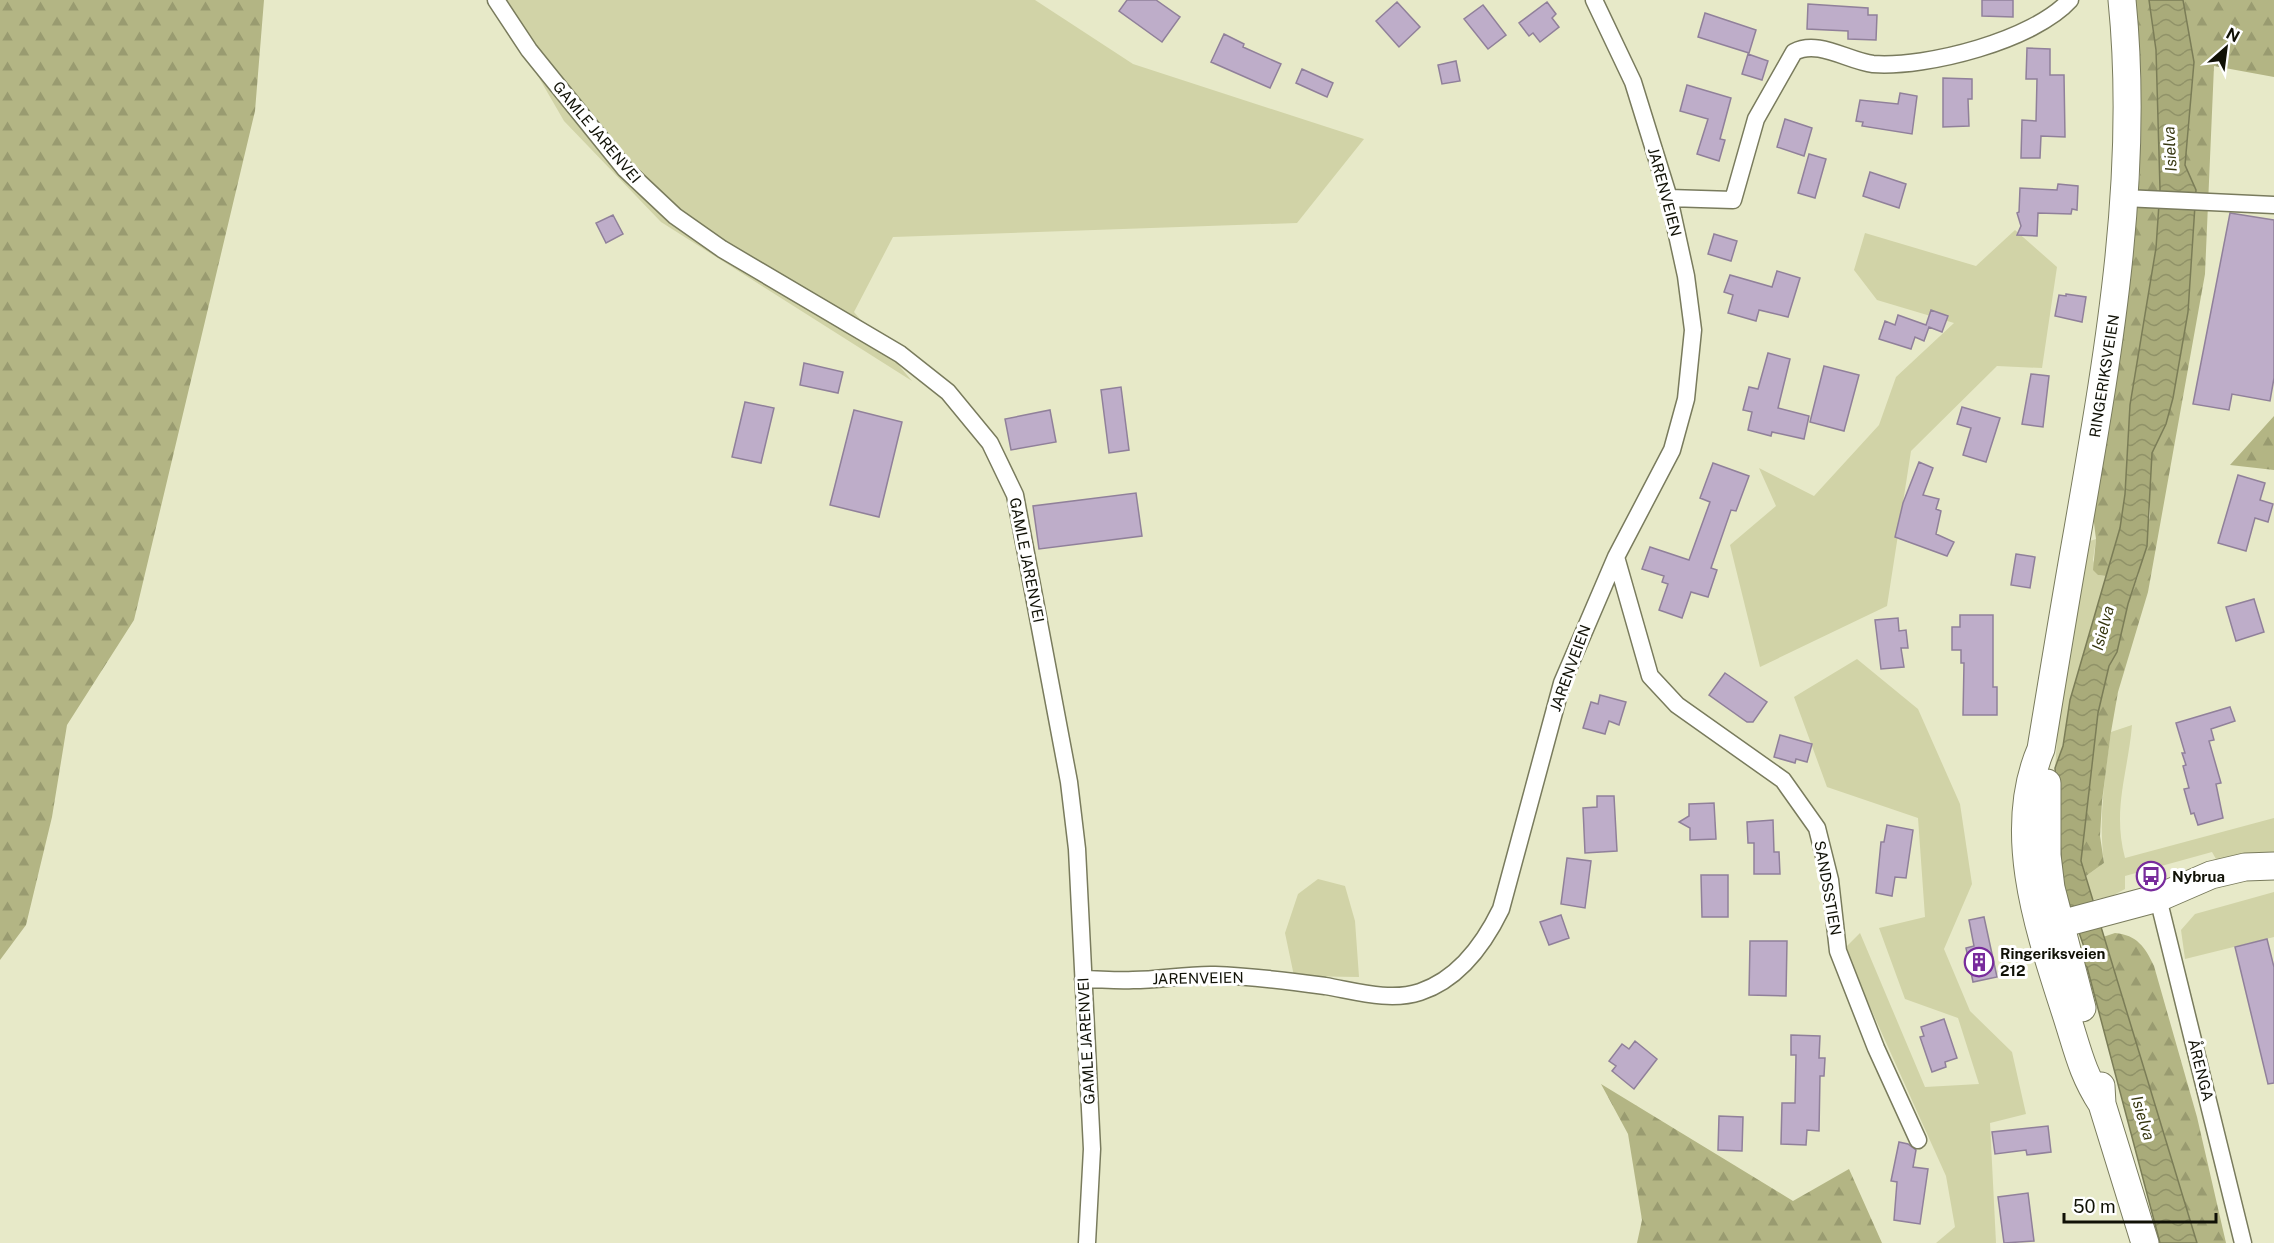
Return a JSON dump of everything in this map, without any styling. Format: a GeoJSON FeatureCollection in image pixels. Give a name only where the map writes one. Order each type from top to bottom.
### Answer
{"type":"FeatureCollection","features":[{"type":"Feature","properties":{"kind":"main road","name":"RINGERIKSVEIEN"},"geometry":{"type":"LineString","coordinates":[[2122,0],[2126,90],[2124,198],[2117,285],[2041,749],[2031,771],[2026,830],[2031,888],[2057,926],[2085,1078],[2102,1104],[2145,1243]]}},
{"type":"Feature","properties":{"kind":"main road"},"geometry":{"type":"LineString","coordinates":[[2057,926],[2158,898],[2211,875],[2245,867],[2272,867]]}},
{"type":"Feature","properties":{"kind":"street","name":"GAMLE JARENVEI"},"geometry":{"type":"LineString","coordinates":[[496,0],[529,50],[625,169],[675,216],[722,249],[900,354],[948,392],[990,442],[1015,495],[1069,782],[1077,849],[1092,1149],[1087,1243]]}},
{"type":"Feature","properties":{"kind":"street","name":"JARENVEIEN"},"geometry":{"type":"LineString","coordinates":[[1083,979],[1134,980],[1214,975],[1265,978],[1379,995],[1418,992],[1444,979],[1467,961],[1487,937],[1501,909],[1562,683],[1616,556],[1672,450],[1686,399],[1693,330],[1686,276],[1669,198],[1633,82],[1594,0]]}},
{"type":"Feature","properties":{"kind":"street"},"geometry":{"type":"LineString","coordinates":[[1669,198],[1733,200],[1756,119],[1794,52],[1802,48],[1826,50],[1870,63],[1902,65],[1939,58],[2028,32],[2060,12],[2070,0]]}},
{"type":"Feature","properties":{"kind":"street"},"geometry":{"type":"LineString","coordinates":[[2124,198],[2274,206]]}},
{"type":"Feature","properties":{"kind":"street","name":"SANDSSTIEN"},"geometry":{"type":"LineString","coordinates":[[1616,556],[1650,676],[1677,705],[1783,780],[1817,828],[1830,880],[1838,951],[1876,1048],[1918,1140]]}},
{"type":"Feature","properties":{"kind":"street","name":"ÅRENGA"},"geometry":{"type":"LineString","coordinates":[[2158,898],[2243,1243]]}},
{"type":"Feature","properties":{"kind":"shaded area"},"geometry":{"type":"Polygon","coordinates":[[[494,0],[1035,0],[1133,64],[1364,139],[1297,223],[893,237],[854,312],[912,381],[661,222],[564,121],[494,0]]]}},
{"type":"Feature","properties":{"kind":"shaded area"},"geometry":{"type":"Polygon","coordinates":[[[2015,230],[2057,267],[2042,368],[1997,366],[1911,451],[1887,606],[1760,667],[1730,545],[1776,506],[1759,468],[1814,496],[1879,425],[1896,377],[1954,323],[1877,300],[1854,270],[1865,233],[1976,266],[2015,230]]]}},
{"type":"Feature","properties":{"kind":"shaded area"},"geometry":{"type":"Polygon","coordinates":[[[2096,539],[2093,560],[2098,575],[2106,576],[2070,700],[2063,746],[2055,768],[2059,713],[2086,547],[2090,541],[2096,539]]]}},
{"type":"Feature","properties":{"kind":"shaded area"},"geometry":{"type":"Polygon","coordinates":[[[1857,659],[1918,709],[1960,804],[1972,884],[1944,949],[1970,1011],[2012,1052],[2026,1114],[1990,1123],[1996,1243],[1936,1243],[1955,1227],[1946,1176],[1844,949],[1860,933],[1925,1087],[1979,1084],[1958,1018],[1905,999],[1879,928],[1925,917],[1918,818],[1827,787],[1794,697],[1857,659]]]}},
{"type":"Feature","properties":{"kind":"shaded area"},"geometry":{"type":"Polygon","coordinates":[[[2132,725],[2120,807],[2121,840],[2125,858],[2274,818],[2274,853],[2220,866],[2212,852],[2125,876],[2125,889],[2112,896],[2092,900],[2086,876],[2104,863],[2102,813],[2111,732],[2132,725]]]}},
{"type":"Feature","properties":{"kind":"shaded area"},"geometry":{"type":"Polygon","coordinates":[[[1318,879],[1345,886],[1355,921],[1359,977],[1294,976],[1285,933],[1298,894],[1318,879]]]}},
{"type":"Feature","properties":{"kind":"shaded area"},"geometry":{"type":"Polygon","coordinates":[[[2274,892],[2274,937],[2185,959],[2181,930],[2195,914],[2274,892]]]}},
{"type":"Feature","properties":{"kind":"green space"},"geometry":{"type":"Polygon","coordinates":[[[0,0],[264,0],[255,111],[134,620],[67,725],[52,817],[26,925],[0,960],[0,0]]]}},
{"type":"Feature","properties":{"kind":"green space"},"geometry":{"type":"Polygon","coordinates":[[[2133,0],[2149,0],[2156,50],[2160,189],[2156,248],[2130,405],[2125,494],[2120,528],[2106,576],[2098,575],[2093,570],[2096,539],[2093,515],[2140,175],[2133,0]]]}},
{"type":"Feature","properties":{"kind":"green space"},"geometry":{"type":"Polygon","coordinates":[[[2183,0],[2274,0],[2274,77],[2214,66],[2205,274],[2148,592],[2118,692],[2111,732],[2100,836],[2104,863],[2086,876],[2081,861],[2098,713],[2109,666],[2117,652],[2128,604],[2138,576],[2150,516],[2149,474],[2152,453],[2166,424],[2173,398],[2188,312],[2196,190],[2185,165],[2194,62],[2183,0]]]}},
{"type":"Feature","properties":{"kind":"green space"},"geometry":{"type":"Polygon","coordinates":[[[2274,416],[2274,470],[2230,465],[2274,416]]]}},
{"type":"Feature","properties":{"kind":"green space"},"geometry":{"type":"Polygon","coordinates":[[[2115,933],[2135,939],[2154,966],[2197,1117],[2226,1243],[2197,1243],[2103,937],[2115,933]]]}},
{"type":"Feature","properties":{"kind":"green space"},"geometry":{"type":"Polygon","coordinates":[[[1601,1084],[1793,1201],[1849,1169],[1882,1243],[1637,1243],[1642,1220],[1628,1134],[1601,1084]]]}},
{"type":"Feature","properties":{"kind":"water","name":"Isielva"},"geometry":{"type":"Polygon","coordinates":[[[2149,0],[2183,0],[2194,62],[2185,165],[2196,190],[2188,312],[2173,398],[2166,424],[2152,453],[2147,546],[2128,604],[2117,652],[2109,666],[2098,713],[2081,861],[2197,1243],[2160,1243],[2087,967],[2081,962],[2084,947],[2063,886],[2055,768],[2063,746],[2070,700],[2120,528],[2125,494],[2130,405],[2156,248],[2160,189],[2156,50],[2149,0]]]}},
{"type":"Feature","properties":{"kind":"building"},"geometry":{"type":"Polygon","coordinates":[[[1127,0],[1156,0],[1180,17],[1162,42],[1119,11],[1127,0]]]}},
{"type":"Feature","properties":{"kind":"building"},"geometry":{"type":"Polygon","coordinates":[[[1982,0],[2013,0],[2013,17],[1982,16],[1982,0]]]}},
{"type":"Feature","properties":{"kind":"building"},"geometry":{"type":"Polygon","coordinates":[[[1397,2],[1420,27],[1399,47],[1376,21],[1397,2]]]}},
{"type":"Feature","properties":{"kind":"building"},"geometry":{"type":"Polygon","coordinates":[[[1547,2],[1556,14],[1552,18],[1559,27],[1540,42],[1533,33],[1529,36],[1519,23],[1547,2]]]}},
{"type":"Feature","properties":{"kind":"building"},"geometry":{"type":"Polygon","coordinates":[[[1808,4],[1868,8],[1868,15],[1877,15],[1876,40],[1848,39],[1848,31],[1807,29],[1808,4]]]}},
{"type":"Feature","properties":{"kind":"building"},"geometry":{"type":"Polygon","coordinates":[[[1483,5],[1506,35],[1488,49],[1464,19],[1483,5]]]}},
{"type":"Feature","properties":{"kind":"building"},"geometry":{"type":"Polygon","coordinates":[[[1705,13],[1756,30],[1749,53],[1698,37],[1705,13]]]}},
{"type":"Feature","properties":{"kind":"building"},"geometry":{"type":"Polygon","coordinates":[[[1224,34],[1244,44],[1243,47],[1281,64],[1270,88],[1211,62],[1224,34]]]}},
{"type":"Feature","properties":{"kind":"building"},"geometry":{"type":"Polygon","coordinates":[[[2027,48],[2050,49],[2050,75],[2064,75],[2065,137],[2041,136],[2040,158],[2021,158],[2022,120],[2036,121],[2037,79],[2026,79],[2027,48]]]}},
{"type":"Feature","properties":{"kind":"building"},"geometry":{"type":"Polygon","coordinates":[[[1748,54],[1768,61],[1762,80],[1742,74],[1748,54]]]}},
{"type":"Feature","properties":{"kind":"building"},"geometry":{"type":"Polygon","coordinates":[[[1456,61],[1460,81],[1442,84],[1438,65],[1456,61]]]}},
{"type":"Feature","properties":{"kind":"building"},"geometry":{"type":"Polygon","coordinates":[[[1302,69],[1333,83],[1327,97],[1296,83],[1302,69]]]}},
{"type":"Feature","properties":{"kind":"building"},"geometry":{"type":"Polygon","coordinates":[[[1943,78],[1972,79],[1972,99],[1968,99],[1969,126],[1943,127],[1943,78]]]}},
{"type":"Feature","properties":{"kind":"building"},"geometry":{"type":"Polygon","coordinates":[[[1687,85],[1731,98],[1720,139],[1725,140],[1719,161],[1697,154],[1708,119],[1680,111],[1687,85]]]}},
{"type":"Feature","properties":{"kind":"building"},"geometry":{"type":"Polygon","coordinates":[[[1900,93],[1917,96],[1912,134],[1862,126],[1863,122],[1856,121],[1860,100],[1898,104],[1900,93]]]}},
{"type":"Feature","properties":{"kind":"building"},"geometry":{"type":"Polygon","coordinates":[[[1785,119],[1812,128],[1804,156],[1777,147],[1785,119]]]}},
{"type":"Feature","properties":{"kind":"building"},"geometry":{"type":"Polygon","coordinates":[[[1809,154],[1826,159],[1815,198],[1798,193],[1809,154]]]}},
{"type":"Feature","properties":{"kind":"building"},"geometry":{"type":"Polygon","coordinates":[[[1870,172],[1906,184],[1899,208],[1863,196],[1870,172]]]}},
{"type":"Feature","properties":{"kind":"building"},"geometry":{"type":"Polygon","coordinates":[[[2058,184],[2078,186],[2077,210],[2072,209],[2071,214],[2038,213],[2037,236],[2017,235],[2021,226],[2017,213],[2019,212],[2020,188],[2057,190],[2058,184]]]}},
{"type":"Feature","properties":{"kind":"building"},"geometry":{"type":"Polygon","coordinates":[[[2230,213],[2274,220],[2274,378],[2270,401],[2232,394],[2229,410],[2193,404],[2230,213]]]}},
{"type":"Feature","properties":{"kind":"building"},"geometry":{"type":"Polygon","coordinates":[[[613,215],[623,234],[606,243],[596,223],[613,215]]]}},
{"type":"Feature","properties":{"kind":"building"},"geometry":{"type":"Polygon","coordinates":[[[1714,234],[1737,241],[1731,261],[1708,254],[1714,234]]]}},
{"type":"Feature","properties":{"kind":"building"},"geometry":{"type":"Polygon","coordinates":[[[1777,271],[1800,278],[1788,317],[1759,310],[1756,321],[1728,313],[1733,295],[1724,292],[1730,275],[1772,287],[1777,271]]]}},
{"type":"Feature","properties":{"kind":"building"},"geometry":{"type":"Polygon","coordinates":[[[2066,294],[2086,297],[2082,322],[2055,316],[2059,295],[2066,296],[2066,294]]]}},
{"type":"Feature","properties":{"kind":"building"},"geometry":{"type":"Polygon","coordinates":[[[1931,310],[1948,316],[1942,332],[1929,327],[1924,341],[1915,337],[1911,349],[1879,339],[1885,321],[1895,325],[1898,315],[1926,325],[1931,310]]]}},
{"type":"Feature","properties":{"kind":"building"},"geometry":{"type":"Polygon","coordinates":[[[1768,353],[1790,359],[1778,408],[1809,416],[1804,439],[1772,432],[1771,436],[1748,430],[1752,412],[1743,410],[1749,387],[1758,389],[1768,353]]]}},
{"type":"Feature","properties":{"kind":"building"},"geometry":{"type":"Polygon","coordinates":[[[804,363],[843,372],[838,393],[800,385],[804,363]]]}},
{"type":"Feature","properties":{"kind":"building"},"geometry":{"type":"Polygon","coordinates":[[[1824,366],[1859,375],[1844,431],[1810,422],[1824,366]]]}},
{"type":"Feature","properties":{"kind":"building"},"geometry":{"type":"Polygon","coordinates":[[[2031,374],[2049,376],[2043,427],[2022,424],[2031,374]]]}},
{"type":"Feature","properties":{"kind":"building"},"geometry":{"type":"Polygon","coordinates":[[[1121,387],[1129,450],[1109,453],[1101,390],[1121,387]]]}},
{"type":"Feature","properties":{"kind":"building"},"geometry":{"type":"Polygon","coordinates":[[[745,402],[774,408],[761,463],[732,457],[745,402]]]}},
{"type":"Feature","properties":{"kind":"building"},"geometry":{"type":"Polygon","coordinates":[[[1962,407],[2000,418],[1986,462],[1963,455],[1971,428],[1957,424],[1962,407]]]}},
{"type":"Feature","properties":{"kind":"building"},"geometry":{"type":"Polygon","coordinates":[[[854,410],[902,422],[879,517],[830,505],[854,410]]]}},
{"type":"Feature","properties":{"kind":"building"},"geometry":{"type":"Polygon","coordinates":[[[1050,410],[1056,442],[1011,450],[1005,419],[1050,410]]]}},
{"type":"Feature","properties":{"kind":"building"},"geometry":{"type":"Polygon","coordinates":[[[1919,462],[1933,468],[1923,495],[1939,499],[1936,509],[1941,511],[1936,534],[1954,542],[1947,556],[1895,537],[1903,503],[1919,462]]]}},
{"type":"Feature","properties":{"kind":"building"},"geometry":{"type":"Polygon","coordinates":[[[1713,463],[1749,476],[1736,511],[1731,510],[1711,568],[1717,570],[1708,597],[1691,592],[1682,618],[1659,610],[1668,584],[1662,582],[1664,576],[1642,569],[1650,547],[1689,560],[1710,502],[1700,498],[1713,463]]]}},
{"type":"Feature","properties":{"kind":"building"},"geometry":{"type":"Polygon","coordinates":[[[2238,475],[2265,483],[2260,500],[2273,504],[2268,522],[2255,518],[2246,551],[2218,543],[2238,475]]]}},
{"type":"Feature","properties":{"kind":"building"},"geometry":{"type":"Polygon","coordinates":[[[1136,493],[1142,536],[1039,549],[1033,506],[1136,493]]]}},
{"type":"Feature","properties":{"kind":"building"},"geometry":{"type":"Polygon","coordinates":[[[2016,554],[2035,557],[2030,588],[2011,585],[2016,554]]]}},
{"type":"Feature","properties":{"kind":"building"},"geometry":{"type":"Polygon","coordinates":[[[2254,599],[2264,632],[2236,641],[2226,607],[2254,599]]]}},
{"type":"Feature","properties":{"kind":"building"},"geometry":{"type":"Polygon","coordinates":[[[1960,615],[1993,615],[1993,687],[1997,687],[1997,715],[1963,715],[1964,663],[1961,663],[1961,650],[1952,650],[1952,627],[1960,627],[1960,615]]]}},
{"type":"Feature","properties":{"kind":"building"},"geometry":{"type":"Polygon","coordinates":[[[1898,618],[1899,631],[1906,630],[1908,648],[1901,648],[1904,667],[1881,669],[1875,620],[1898,618]]]}},
{"type":"Feature","properties":{"kind":"building"},"geometry":{"type":"Polygon","coordinates":[[[1725,673],[1767,702],[1753,722],[1747,722],[1709,695],[1725,673]]]}},
{"type":"Feature","properties":{"kind":"building"},"geometry":{"type":"Polygon","coordinates":[[[1600,695],[1626,702],[1619,725],[1609,721],[1605,734],[1583,728],[1591,702],[1598,704],[1600,695]]]}},
{"type":"Feature","properties":{"kind":"building"},"geometry":{"type":"Polygon","coordinates":[[[2230,707],[2235,721],[2211,729],[2214,740],[2209,741],[2221,783],[2216,784],[2223,818],[2198,825],[2194,813],[2191,814],[2184,789],[2189,788],[2183,766],[2186,765],[2182,753],[2185,753],[2176,723],[2230,707]]]}},
{"type":"Feature","properties":{"kind":"building"},"geometry":{"type":"Polygon","coordinates":[[[1780,735],[1812,744],[1807,762],[1796,759],[1795,763],[1774,757],[1780,735]]]}},
{"type":"Feature","properties":{"kind":"building"},"geometry":{"type":"Polygon","coordinates":[[[1597,796],[1614,796],[1617,851],[1585,853],[1583,808],[1597,807],[1597,796]]]}},
{"type":"Feature","properties":{"kind":"building"},"geometry":{"type":"Polygon","coordinates":[[[1714,803],[1716,839],[1690,840],[1690,828],[1679,822],[1689,816],[1689,804],[1714,803]]]}},
{"type":"Feature","properties":{"kind":"building"},"geometry":{"type":"Polygon","coordinates":[[[1773,820],[1774,852],[1779,852],[1780,874],[1754,874],[1754,843],[1748,843],[1747,822],[1773,820]]]}},
{"type":"Feature","properties":{"kind":"building"},"geometry":{"type":"Polygon","coordinates":[[[1887,825],[1913,830],[1906,878],[1895,877],[1892,896],[1876,893],[1881,842],[1884,842],[1887,825]]]}},
{"type":"Feature","properties":{"kind":"building"},"geometry":{"type":"Polygon","coordinates":[[[1567,858],[1591,861],[1585,908],[1561,904],[1567,858]]]}},
{"type":"Feature","properties":{"kind":"building"},"geometry":{"type":"Polygon","coordinates":[[[1701,875],[1728,875],[1728,917],[1702,917],[1701,875]]]}},
{"type":"Feature","properties":{"kind":"building"},"geometry":{"type":"Polygon","coordinates":[[[1561,915],[1569,938],[1549,945],[1540,922],[1561,915]]]}},
{"type":"Feature","properties":{"kind":"building","name":"Ringeriksveien 212"},"geometry":{"type":"Polygon","coordinates":[[[1984,917],[1997,977],[1973,982],[1966,948],[1974,946],[1969,920],[1984,917]]]}},
{"type":"Feature","properties":{"kind":"building"},"geometry":{"type":"Polygon","coordinates":[[[2267,939],[2274,967],[2274,1083],[2268,1084],[2235,947],[2267,939]]]}},
{"type":"Feature","properties":{"kind":"building"},"geometry":{"type":"Polygon","coordinates":[[[1750,941],[1787,941],[1786,996],[1749,995],[1750,941]]]}},
{"type":"Feature","properties":{"kind":"building"},"geometry":{"type":"Polygon","coordinates":[[[1944,1019],[1957,1058],[1945,1062],[1946,1067],[1932,1072],[1920,1037],[1924,1036],[1921,1027],[1944,1019]]]}},
{"type":"Feature","properties":{"kind":"building"},"geometry":{"type":"Polygon","coordinates":[[[1791,1035],[1820,1036],[1819,1058],[1825,1058],[1824,1076],[1820,1076],[1819,1131],[1807,1130],[1806,1145],[1781,1144],[1782,1103],[1795,1103],[1796,1055],[1791,1055],[1791,1035]]]}},
{"type":"Feature","properties":{"kind":"building"},"geometry":{"type":"Polygon","coordinates":[[[1635,1041],[1657,1059],[1634,1089],[1612,1071],[1616,1066],[1609,1061],[1622,1044],[1629,1049],[1635,1041]]]}},
{"type":"Feature","properties":{"kind":"building"},"geometry":{"type":"Polygon","coordinates":[[[1719,1116],[1743,1117],[1742,1151],[1718,1150],[1719,1116]]]}},
{"type":"Feature","properties":{"kind":"building"},"geometry":{"type":"Polygon","coordinates":[[[2048,1126],[2051,1152],[2027,1155],[2026,1150],[1995,1154],[1992,1132],[2048,1126]]]}},
{"type":"Feature","properties":{"kind":"building"},"geometry":{"type":"Polygon","coordinates":[[[1899,1142],[1908,1144],[1916,1150],[1913,1167],[1928,1169],[1920,1224],[1894,1220],[1897,1182],[1891,1181],[1899,1142]]]}},
{"type":"Feature","properties":{"kind":"building"},"geometry":{"type":"Polygon","coordinates":[[[2028,1193],[2034,1241],[2004,1243],[1998,1197],[2028,1193]]]}},
{"type":"Feature","properties":{"kind":"place","name":"Nybrua"},"geometry":{"type":"Point","coordinates":[2151,876]}},
{"type":"Feature","properties":{"kind":"place","name":"Ringeriksveien 212"},"geometry":{"type":"Point","coordinates":[1979,962]}}]}
